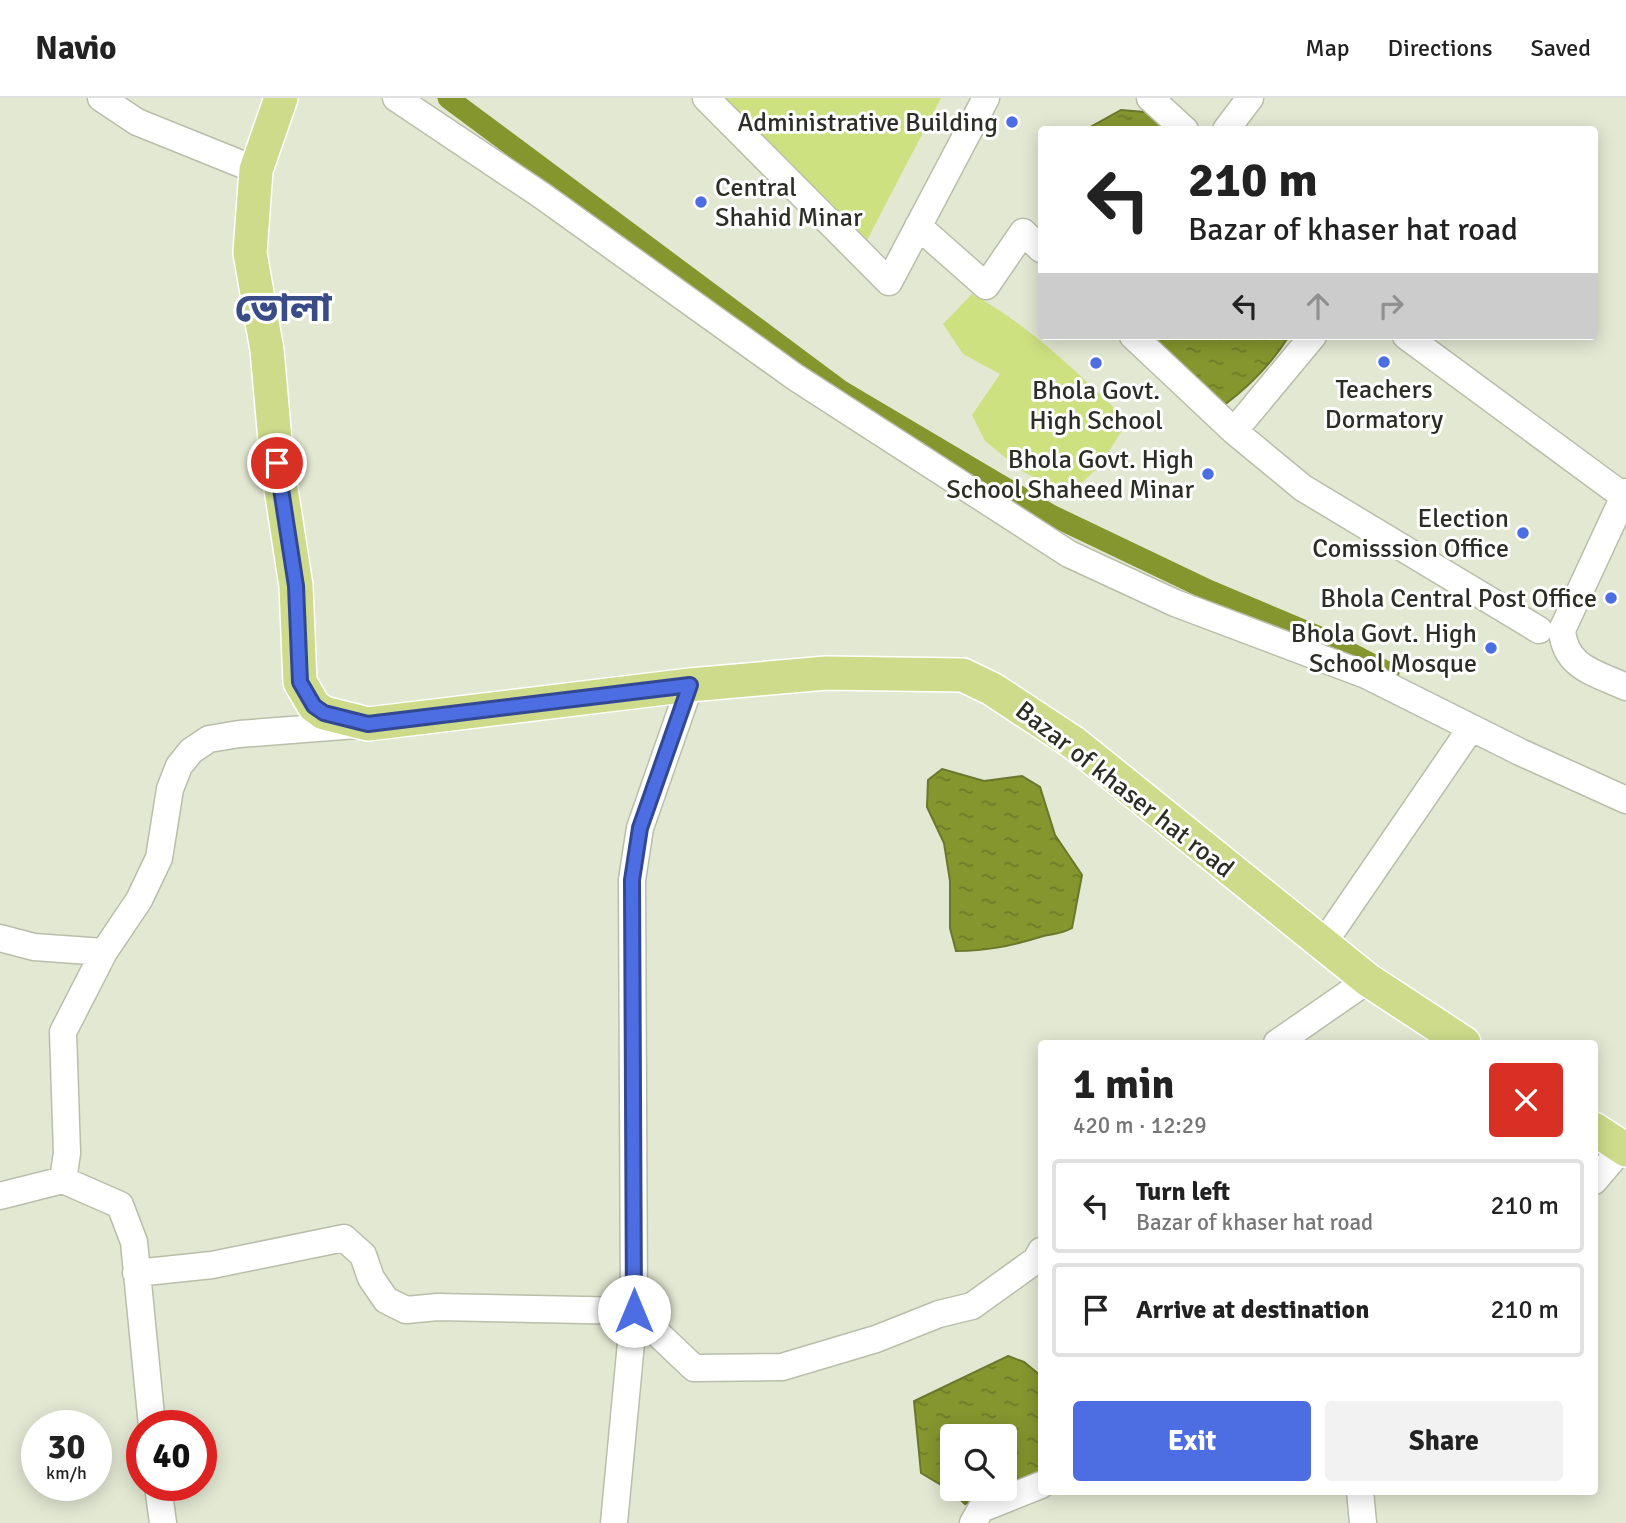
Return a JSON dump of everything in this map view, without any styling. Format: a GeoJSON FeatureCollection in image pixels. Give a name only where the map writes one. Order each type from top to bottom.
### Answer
{"type":"FeatureCollection","features":[{"type":"Feature","properties":{"kind":"main road","name":"Bazar of khaser hat road"},"geometry":{"type":"LineString","coordinates":[[281,98],[256,170],[250,253],[267,351],[277,463],[296,586],[300,682],[314,706],[324,713],[368,724],[690,685],[826,673],[963,675],[992,688],[1074,743],[1368,980],[1459,1040]]}},
{"type":"Feature","properties":{"kind":"main road"},"geometry":{"type":"LineString","coordinates":[[1598,1132],[1624,1148]]}},
{"type":"Feature","properties":{"kind":"street"},"geometry":{"type":"LineString","coordinates":[[101,98],[137,122],[256,170]]}},
{"type":"Feature","properties":{"kind":"street"},"geometry":{"type":"LineString","coordinates":[[396,98],[541,195],[794,377],[1069,554],[1175,603],[1366,675],[1471,728],[1626,800]]}},
{"type":"Feature","properties":{"kind":"street"},"geometry":{"type":"LineString","coordinates":[[706,98],[889,282],[986,98]]}},
{"type":"Feature","properties":{"kind":"street"},"geometry":{"type":"LineString","coordinates":[[1150,98],[1181,126]]}},
{"type":"Feature","properties":{"kind":"street"},"geometry":{"type":"LineString","coordinates":[[1229,126],[1250,98]]}},
{"type":"Feature","properties":{"kind":"street"},"geometry":{"type":"LineString","coordinates":[[918,226],[986,286],[1023,232],[1038,246]]}},
{"type":"Feature","properties":{"kind":"street"},"geometry":{"type":"LineString","coordinates":[[1137,340],[1234,431],[1303,488],[1539,630]]}},
{"type":"Feature","properties":{"kind":"street"},"geometry":{"type":"LineString","coordinates":[[1234,431],[1310,340]]}},
{"type":"Feature","properties":{"kind":"street"},"geometry":{"type":"LineString","coordinates":[[1412,340],[1625,495],[1562,630],[1563,647],[1578,665],[1626,687]]}},
{"type":"Feature","properties":{"kind":"street"},"geometry":{"type":"LineString","coordinates":[[614,1523],[634,1311],[632,880],[640,828],[690,685]]}},
{"type":"Feature","properties":{"kind":"street"},"geometry":{"type":"LineString","coordinates":[[63,1180],[66,1153],[63,1032],[104,952],[139,900],[159,858],[170,789],[179,766],[191,751],[209,739],[239,733],[282,733],[368,724]]}},
{"type":"Feature","properties":{"kind":"street"},"geometry":{"type":"LineString","coordinates":[[1323,944],[1471,728]]}},
{"type":"Feature","properties":{"kind":"street"},"geometry":{"type":"LineString","coordinates":[[0,938],[34,947],[104,952]]}},
{"type":"Feature","properties":{"kind":"street"},"geometry":{"type":"LineString","coordinates":[[1282,1040],[1368,980]]}},
{"type":"Feature","properties":{"kind":"street"},"geometry":{"type":"LineString","coordinates":[[1598,1177],[1624,1148]]}},
{"type":"Feature","properties":{"kind":"street"},"geometry":{"type":"LineString","coordinates":[[0,1196],[63,1180],[120,1205],[134,1242],[150,1410]]}},
{"type":"Feature","properties":{"kind":"street"},"geometry":{"type":"LineString","coordinates":[[136,1273],[212,1265],[344,1238],[363,1255],[371,1278],[386,1300],[406,1310],[438,1307],[634,1311],[694,1368],[782,1367],[972,1306],[1038,1258]]}},
{"type":"Feature","properties":{"kind":"street"},"geometry":{"type":"LineString","coordinates":[[973,1523],[981,1509],[1038,1486]]}},
{"type":"Feature","properties":{"kind":"street"},"geometry":{"type":"LineString","coordinates":[[1360,1495],[1363,1523]]}},
{"type":"Feature","properties":{"kind":"street"},"geometry":{"type":"LineString","coordinates":[[160,1501],[163,1523]]}},
{"type":"Feature","properties":{"kind":"shaded area"},"geometry":{"type":"Polygon","coordinates":[[[711,98],[941,98],[865,244],[711,98]]]}},
{"type":"Feature","properties":{"kind":"shaded area"},"geometry":{"type":"Polygon","coordinates":[[[972,294],[1035,336],[1128,421],[1099,467],[1068,495],[1022,471],[985,441],[972,415],[1000,374],[963,354],[943,324],[972,294]]]}},
{"type":"Feature","properties":{"kind":"water"},"geometry":{"type":"Polygon","coordinates":[[[1121,110],[1157,113],[1169,126],[1092,126],[1121,110]]]}},
{"type":"Feature","properties":{"kind":"water"},"geometry":{"type":"Polygon","coordinates":[[[1148,340],[1286,340],[1259,374],[1223,406],[1148,340]]]}},
{"type":"Feature","properties":{"kind":"water"},"geometry":{"type":"Polygon","coordinates":[[[942,769],[984,781],[1022,776],[1040,787],[1055,835],[1082,875],[1072,928],[1009,945],[956,951],[950,928],[950,881],[944,843],[927,807],[928,780],[942,769]]]}},
{"type":"Feature","properties":{"kind":"water"},"geometry":{"type":"Polygon","coordinates":[[[1008,1356],[1024,1362],[1038,1374],[1038,1477],[1017,1485],[1017,1424],[940,1424],[940,1484],[921,1473],[914,1401],[1008,1356]]]}},
{"type":"Feature","properties":{"kind":"waterway"},"geometry":{"type":"LineString","coordinates":[[448,98],[840,390],[1051,515],[1208,590],[1322,638],[1389,673]]}},
{"type":"Feature","properties":{"kind":"place","name":"Administrative Building"},"geometry":{"type":"Point","coordinates":[1012,122]}},
{"type":"Feature","properties":{"kind":"place","name":"Central Shahid Minar"},"geometry":{"type":"Point","coordinates":[701,202]}},
{"type":"Feature","properties":{"kind":"place","name":"Teachers Dormatory"},"geometry":{"type":"Point","coordinates":[1384,362]}},
{"type":"Feature","properties":{"kind":"place","name":"Bhola Govt. High School"},"geometry":{"type":"Point","coordinates":[1096,363]}},
{"type":"Feature","properties":{"kind":"place","name":"Bhola Govt. High School Shaheed Minar"},"geometry":{"type":"Point","coordinates":[1208,474]}},
{"type":"Feature","properties":{"kind":"place","name":"Election Comisssion Office"},"geometry":{"type":"Point","coordinates":[1523,533]}},
{"type":"Feature","properties":{"kind":"place","name":"Bhola Central Post Office"},"geometry":{"type":"Point","coordinates":[1611,598]}},
{"type":"Feature","properties":{"kind":"place","name":"Bhola Govt. High School Mosque"},"geometry":{"type":"Point","coordinates":[1491,648]}},
{"type":"Feature","properties":{"kind":"district","name":"ভোলা"},"geometry":{"type":"Point","coordinates":[283,307]}},
{"type":"Feature","properties":{"kind":"route"},"geometry":{"type":"LineString","coordinates":[[277,463],[296,586],[300,682],[306,696],[324,713],[368,724],[690,685],[640,828],[632,880],[634,1311]]}}]}
